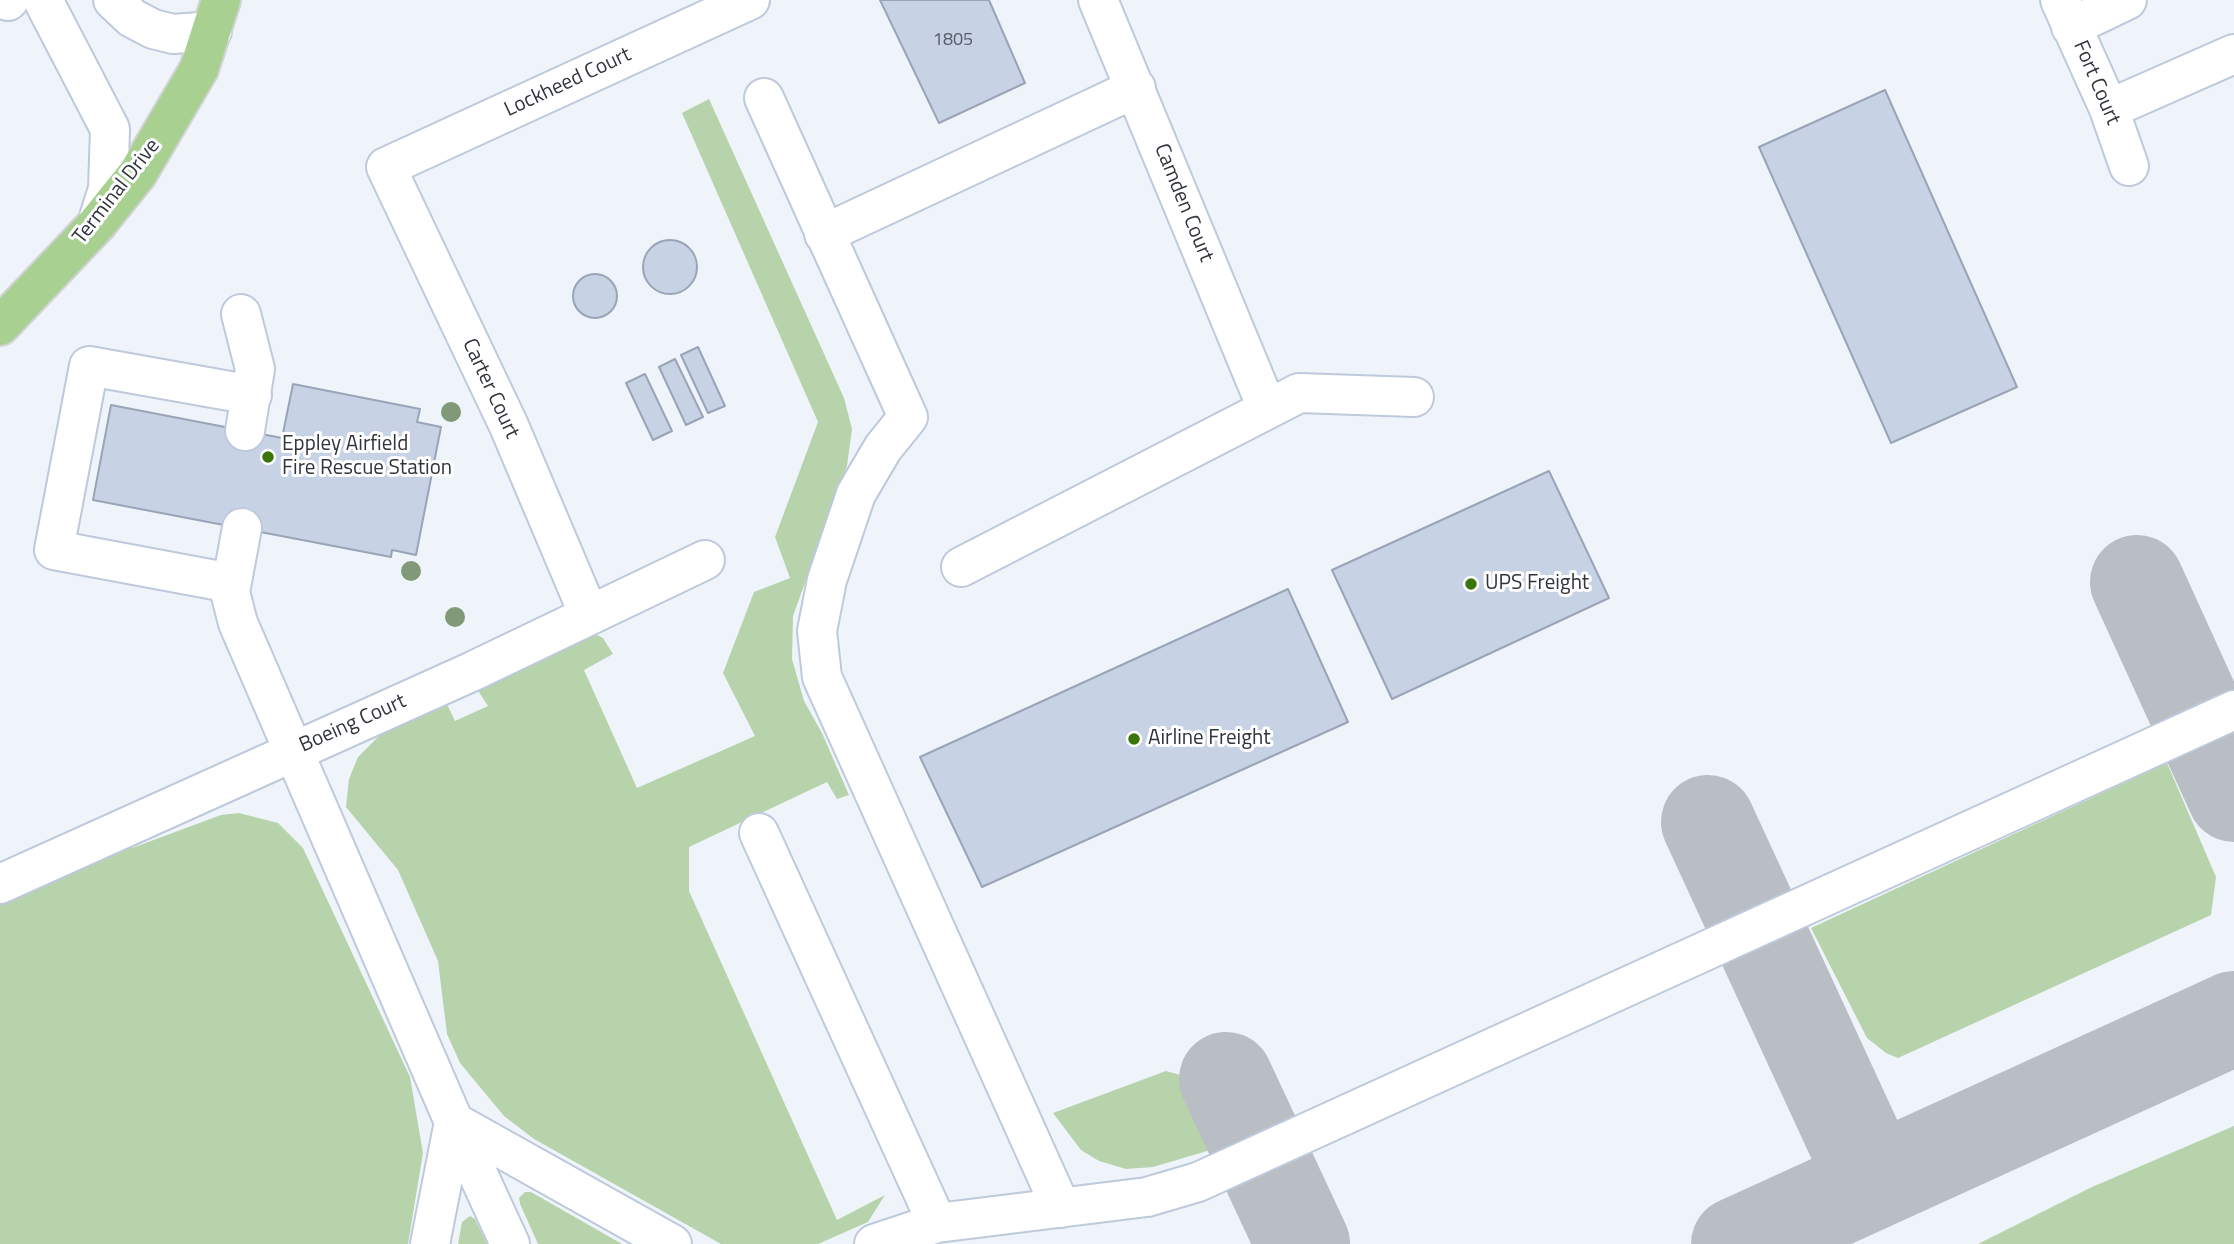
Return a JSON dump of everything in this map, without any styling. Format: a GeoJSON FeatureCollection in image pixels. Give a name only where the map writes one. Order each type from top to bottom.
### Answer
{"type":"FeatureCollection","features":[{"type":"Feature","properties":{"kind":"main road","name":"Terminal Drive"},"geometry":{"type":"LineString","coordinates":[[0,326],[97,223],[138,173],[199,69],[217,16]]}},
{"type":"Feature","properties":{"kind":"street"},"geometry":{"type":"LineString","coordinates":[[43,0],[110,129],[108,189],[97,223]]}},
{"type":"Feature","properties":{"kind":"street"},"geometry":{"type":"LineString","coordinates":[[113,0],[132,18],[153,29],[173,34],[217,16]]}},
{"type":"Feature","properties":{"kind":"street","name":"Lockheed Court"},"geometry":{"type":"LineString","coordinates":[[386,167],[750,0]]}},
{"type":"Feature","properties":{"kind":"street","name":"Camden Court"},"geometry":{"type":"LineString","coordinates":[[1098,0],[1267,408]]}},
{"type":"Feature","properties":{"kind":"street"},"geometry":{"type":"LineString","coordinates":[[2065,13],[2127,0]]}},
{"type":"Feature","properties":{"kind":"street","name":"Fort Court"},"geometry":{"type":"LineString","coordinates":[[2065,13],[2109,109],[2129,166]]}},
{"type":"Feature","properties":{"kind":"street"},"geometry":{"type":"LineString","coordinates":[[2109,109],[2234,54]]}},
{"type":"Feature","properties":{"kind":"street"},"geometry":{"type":"LineString","coordinates":[[824,234],[1136,88]]}},
{"type":"Feature","properties":{"kind":"street"},"geometry":{"type":"LineString","coordinates":[[764,98],[908,417],[883,448],[856,494],[827,580],[817,631],[822,677],[1061,1208]]}},
{"type":"Feature","properties":{"kind":"street","name":"Carter Court"},"geometry":{"type":"LineString","coordinates":[[386,167],[509,426],[589,615]]}},
{"type":"Feature","properties":{"kind":"street"},"geometry":{"type":"LineString","coordinates":[[231,583],[54,550],[89,366],[248,413],[254,361],[241,314]]}},
{"type":"Feature","properties":{"kind":"street"},"geometry":{"type":"LineString","coordinates":[[961,567],[1299,393],[1414,397]]}},
{"type":"Feature","properties":{"kind":"street"},"geometry":{"type":"LineString","coordinates":[[242,528],[231,583],[234,611],[454,1122],[510,1244]]}},
{"type":"Feature","properties":{"kind":"street","name":"Boeing Court"},"geometry":{"type":"LineString","coordinates":[[0,884],[471,672],[705,560]]}},
{"type":"Feature","properties":{"kind":"street"},"geometry":{"type":"LineString","coordinates":[[874,1244],[937,1223],[1147,1197],[1198,1182],[2234,710]]}},
{"type":"Feature","properties":{"kind":"street"},"geometry":{"type":"LineString","coordinates":[[759,833],[937,1223]]}},
{"type":"Feature","properties":{"kind":"street"},"geometry":{"type":"LineString","coordinates":[[430,1244],[454,1122]]}},
{"type":"Feature","properties":{"kind":"street"},"geometry":{"type":"LineString","coordinates":[[454,1122],[672,1244]]}},
{"type":"Feature","properties":{"kind":"green space"},"geometry":{"type":"Polygon","coordinates":[[[709,99],[844,398],[852,429],[847,466],[793,616],[792,659],[804,701],[822,733],[849,795],[837,799],[827,782],[689,847],[689,891],[837,1220],[885,1195],[868,1222],[818,1244],[721,1244],[534,1139],[504,1116],[460,1063],[447,1034],[438,961],[398,870],[346,807],[349,779],[358,757],[383,732],[446,702],[455,721],[488,706],[475,686],[593,633],[603,638],[613,654],[584,670],[637,788],[755,736],[723,673],[754,592],[790,578],[775,537],[818,422],[682,113],[709,99]]]}},
{"type":"Feature","properties":{"kind":"green space"},"geometry":{"type":"Polygon","coordinates":[[[2167,763],[2216,877],[2211,915],[1898,1058],[1886,1053],[1867,1038],[1811,928],[2167,763]]]}},
{"type":"Feature","properties":{"kind":"green space"},"geometry":{"type":"Polygon","coordinates":[[[239,813],[278,823],[303,848],[410,1077],[423,1153],[408,1244],[0,1244],[0,905],[130,844],[132,848],[221,815],[239,813]]]}},
{"type":"Feature","properties":{"kind":"green space"},"geometry":{"type":"Polygon","coordinates":[[[1166,1071],[1184,1076],[1195,1110],[1214,1149],[1153,1167],[1126,1169],[1099,1161],[1081,1150],[1053,1113],[1166,1071]]]}},
{"type":"Feature","properties":{"kind":"green space"},"geometry":{"type":"Polygon","coordinates":[[[2234,1126],[2234,1244],[1978,1244],[2092,1187],[2234,1126]]]}},
{"type":"Feature","properties":{"kind":"green space"},"geometry":{"type":"Polygon","coordinates":[[[525,1192],[531,1192],[622,1244],[538,1244],[520,1204],[519,1198],[525,1192]]]}},
{"type":"Feature","properties":{"kind":"green space"},"geometry":{"type":"Polygon","coordinates":[[[470,1216],[475,1219],[487,1244],[458,1244],[462,1222],[470,1216]]]}},
{"type":"Feature","properties":{"kind":"building"},"geometry":{"type":"Polygon","coordinates":[[[880,0],[989,0],[1025,83],[939,123],[880,0]]]}},
{"type":"Feature","properties":{"kind":"building"},"geometry":{"type":"Polygon","coordinates":[[[1885,90],[2017,387],[1891,443],[1759,147],[1885,90]]]}},
{"type":"Feature","properties":{"kind":"building"},"geometry":{"type":"Polygon","coordinates":[[[670,240],[689,248],[697,267],[689,286],[670,294],[651,286],[643,267],[651,248],[670,240]]]}},
{"type":"Feature","properties":{"kind":"building"},"geometry":{"type":"Polygon","coordinates":[[[595,274],[610,281],[617,296],[610,311],[595,318],[580,311],[573,296],[580,281],[595,274]]]}},
{"type":"Feature","properties":{"kind":"building"},"geometry":{"type":"Polygon","coordinates":[[[698,347],[725,406],[708,413],[681,355],[698,347]]]}},
{"type":"Feature","properties":{"kind":"building"},"geometry":{"type":"Polygon","coordinates":[[[675,359],[703,417],[686,425],[659,367],[675,359]]]}},
{"type":"Feature","properties":{"kind":"building"},"geometry":{"type":"Polygon","coordinates":[[[645,374],[672,431],[653,440],[626,383],[645,374]]]}},
{"type":"Feature","properties":{"kind":"building","name":"Eppley Airfield Fire Rescue Station"},"geometry":{"type":"Polygon","coordinates":[[[293,384],[420,409],[417,422],[441,427],[416,555],[392,550],[391,557],[93,500],[111,405],[282,438],[293,384]]]}},
{"type":"Feature","properties":{"kind":"building","name":"UPS Freight"},"geometry":{"type":"Polygon","coordinates":[[[1549,471],[1609,598],[1392,699],[1332,570],[1549,471]]]}},
{"type":"Feature","properties":{"kind":"building","name":"Airline Freight"},"geometry":{"type":"Polygon","coordinates":[[[1288,589],[1348,722],[982,887],[920,757],[1288,589]]]}},
{"type":"Feature","properties":{"kind":"taxiway"},"geometry":{"type":"LineString","coordinates":[[2137,582],[2234,795]]}},
{"type":"Feature","properties":{"kind":"taxiway"},"geometry":{"type":"LineString","coordinates":[[1708,822],[1874,1182]]}},
{"type":"Feature","properties":{"kind":"taxiway"},"geometry":{"type":"LineString","coordinates":[[1738,1244],[2234,1018]]}},
{"type":"Feature","properties":{"kind":"taxiway"},"geometry":{"type":"LineString","coordinates":[[1226,1079],[1303,1244]]}},
{"type":"Feature","properties":{"kind":"place","name":"Eppley Airfield Fire Rescue Station"},"geometry":{"type":"Point","coordinates":[268,457]}},
{"type":"Feature","properties":{"kind":"place","name":"UPS Freight"},"geometry":{"type":"Point","coordinates":[1471,584]}},
{"type":"Feature","properties":{"kind":"place","name":"Airline Freight"},"geometry":{"type":"Point","coordinates":[1134,739]}}]}
